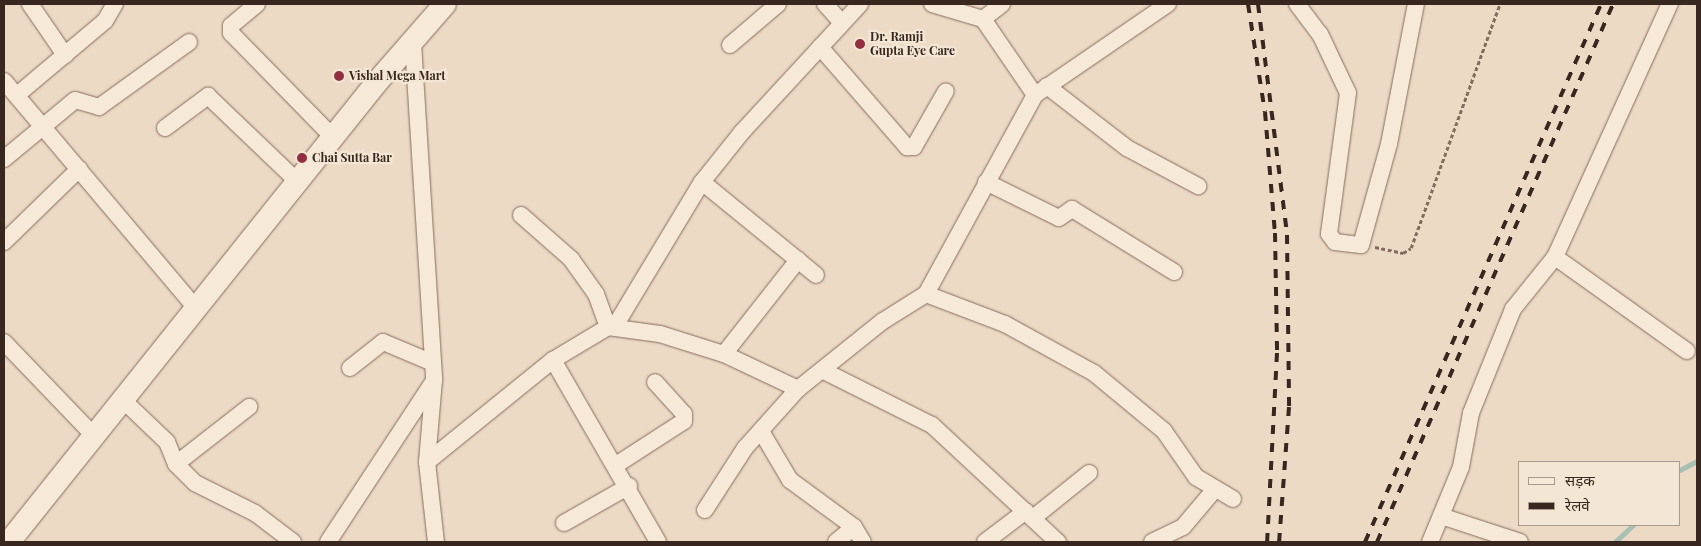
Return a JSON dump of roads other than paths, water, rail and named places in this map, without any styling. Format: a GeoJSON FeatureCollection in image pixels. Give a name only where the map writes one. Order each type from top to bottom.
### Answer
{"type":"FeatureCollection","features":[{"type":"Feature","properties":{"kind":"street"},"geometry":{"type":"LineString","coordinates":[[30,4],[64,55]]}},
{"type":"Feature","properties":{"kind":"street"},"geometry":{"type":"LineString","coordinates":[[115,4],[105,21],[64,55],[8,89],[43,127],[196,308]]}},
{"type":"Feature","properties":{"kind":"street"},"geometry":{"type":"LineString","coordinates":[[256,4],[231,26],[231,33],[333,137]]}},
{"type":"Feature","properties":{"kind":"street"},"geometry":{"type":"LineString","coordinates":[[9,542],[297,181],[445,4]]}},
{"type":"Feature","properties":{"kind":"street"},"geometry":{"type":"LineString","coordinates":[[730,45],[778,4]]}},
{"type":"Feature","properties":{"kind":"street"},"geometry":{"type":"LineString","coordinates":[[825,4],[842,23]]}},
{"type":"Feature","properties":{"kind":"street"},"geometry":{"type":"LineString","coordinates":[[427,462],[553,360],[612,327],[702,182],[860,4]]}},
{"type":"Feature","properties":{"kind":"street"},"geometry":{"type":"LineString","coordinates":[[932,4],[983,19],[1041,91],[1127,148],[1198,186]]}},
{"type":"Feature","properties":{"kind":"street"},"geometry":{"type":"LineString","coordinates":[[983,19],[1002,4]]}},
{"type":"Feature","properties":{"kind":"street"},"geometry":{"type":"LineString","coordinates":[[705,510],[760,431],[798,389],[883,321],[926,294],[986,182],[1041,91],[1168,4]]}},
{"type":"Feature","properties":{"kind":"street"},"geometry":{"type":"LineString","coordinates":[[1297,4],[1320,34],[1348,93],[1328,234],[1335,242],[1361,245],[1389,144],[1416,4]]}},
{"type":"Feature","properties":{"kind":"street"},"geometry":{"type":"LineString","coordinates":[[1430,542],[1461,467],[1471,413],[1513,310],[1555,257],[1670,4]]}},
{"type":"Feature","properties":{"kind":"street"},"geometry":{"type":"LineString","coordinates":[[4,159],[78,99],[100,107],[188,42]]}},
{"type":"Feature","properties":{"kind":"street"},"geometry":{"type":"LineString","coordinates":[[412,43],[434,380],[427,462],[436,542]]}},
{"type":"Feature","properties":{"kind":"street"},"geometry":{"type":"LineString","coordinates":[[820,47],[907,147],[914,147],[946,91]]}},
{"type":"Feature","properties":{"kind":"street"},"geometry":{"type":"LineString","coordinates":[[165,128],[208,96],[297,181]]}},
{"type":"Feature","properties":{"kind":"street"},"geometry":{"type":"LineString","coordinates":[[4,242],[79,169]]}},
{"type":"Feature","properties":{"kind":"street"},"geometry":{"type":"LineString","coordinates":[[702,182],[816,275]]}},
{"type":"Feature","properties":{"kind":"street"},"geometry":{"type":"LineString","coordinates":[[986,182],[1059,218],[1072,209],[1174,272]]}},
{"type":"Feature","properties":{"kind":"street"},"geometry":{"type":"LineString","coordinates":[[522,216],[571,259],[596,294],[612,327]]}},
{"type":"Feature","properties":{"kind":"street"},"geometry":{"type":"LineString","coordinates":[[1555,257],[1687,351]]}},
{"type":"Feature","properties":{"kind":"street"},"geometry":{"type":"LineString","coordinates":[[724,354],[798,260]]}},
{"type":"Feature","properties":{"kind":"street"},"geometry":{"type":"LineString","coordinates":[[926,294],[1005,324],[1094,373],[1164,431],[1196,477],[1233,499]]}},
{"type":"Feature","properties":{"kind":"street"},"geometry":{"type":"LineString","coordinates":[[612,327],[660,334],[724,354],[798,389]]}},
{"type":"Feature","properties":{"kind":"street"},"geometry":{"type":"LineString","coordinates":[[4,342],[94,436]]}},
{"type":"Feature","properties":{"kind":"street"},"geometry":{"type":"LineString","coordinates":[[350,368],[382,342],[433,363]]}},
{"type":"Feature","properties":{"kind":"street"},"geometry":{"type":"LineString","coordinates":[[553,360],[629,486],[658,542]]}},
{"type":"Feature","properties":{"kind":"street"},"geometry":{"type":"LineString","coordinates":[[822,370],[932,425],[1058,542]]}},
{"type":"Feature","properties":{"kind":"street"},"geometry":{"type":"LineString","coordinates":[[328,542],[434,380]]}},
{"type":"Feature","properties":{"kind":"street"},"geometry":{"type":"LineString","coordinates":[[616,465],[684,421],[684,414],[655,382]]}},
{"type":"Feature","properties":{"kind":"street"},"geometry":{"type":"LineString","coordinates":[[122,400],[167,442],[176,464],[203,489],[255,513],[293,542]]}},
{"type":"Feature","properties":{"kind":"street"},"geometry":{"type":"LineString","coordinates":[[176,464],[249,407]]}},
{"type":"Feature","properties":{"kind":"street"},"geometry":{"type":"LineString","coordinates":[[760,431],[790,480],[854,527],[863,542]]}},
{"type":"Feature","properties":{"kind":"street"},"geometry":{"type":"LineString","coordinates":[[985,542],[1030,515],[1089,473]]}},
{"type":"Feature","properties":{"kind":"street"},"geometry":{"type":"LineString","coordinates":[[564,523],[629,486]]}},
{"type":"Feature","properties":{"kind":"street"},"geometry":{"type":"LineString","coordinates":[[1152,542],[1183,527],[1215,489]]}},
{"type":"Feature","properties":{"kind":"street"},"geometry":{"type":"LineString","coordinates":[[1441,516],[1520,542]]}},
{"type":"Feature","properties":{"kind":"street"},"geometry":{"type":"LineString","coordinates":[[836,542],[854,527]]}},
{"type":"Feature","properties":{"kind":"waterway"},"geometry":{"type":"LineString","coordinates":[[1681,469],[1697,461]]}},
{"type":"Feature","properties":{"kind":"waterway"},"geometry":{"type":"LineString","coordinates":[[1615,542],[1632,526]]}},
{"type":"Feature","properties":{"kind":"railway"},"geometry":{"type":"LineString","coordinates":[[1248,4],[1265,112],[1275,233],[1277,353],[1267,542]]}},
{"type":"Feature","properties":{"kind":"railway"},"geometry":{"type":"LineString","coordinates":[[1258,4],[1287,235],[1289,407],[1279,542]]}},
{"type":"Feature","properties":{"kind":"railway"},"geometry":{"type":"LineString","coordinates":[[1365,542],[1601,4]]}},
{"type":"Feature","properties":{"kind":"railway"},"geometry":{"type":"LineString","coordinates":[[1377,542],[1613,4]]}},
{"type":"Feature","properties":{"kind":"place","name":"Dr. Ramji Gupta Eye Care"},"geometry":{"type":"Point","coordinates":[860,44]}},
{"type":"Feature","properties":{"kind":"place","name":"Vishal Mega Mart"},"geometry":{"type":"Point","coordinates":[339,76]}},
{"type":"Feature","properties":{"kind":"place","name":"Chai Sutta Bar"},"geometry":{"type":"Point","coordinates":[302,158]}}]}
